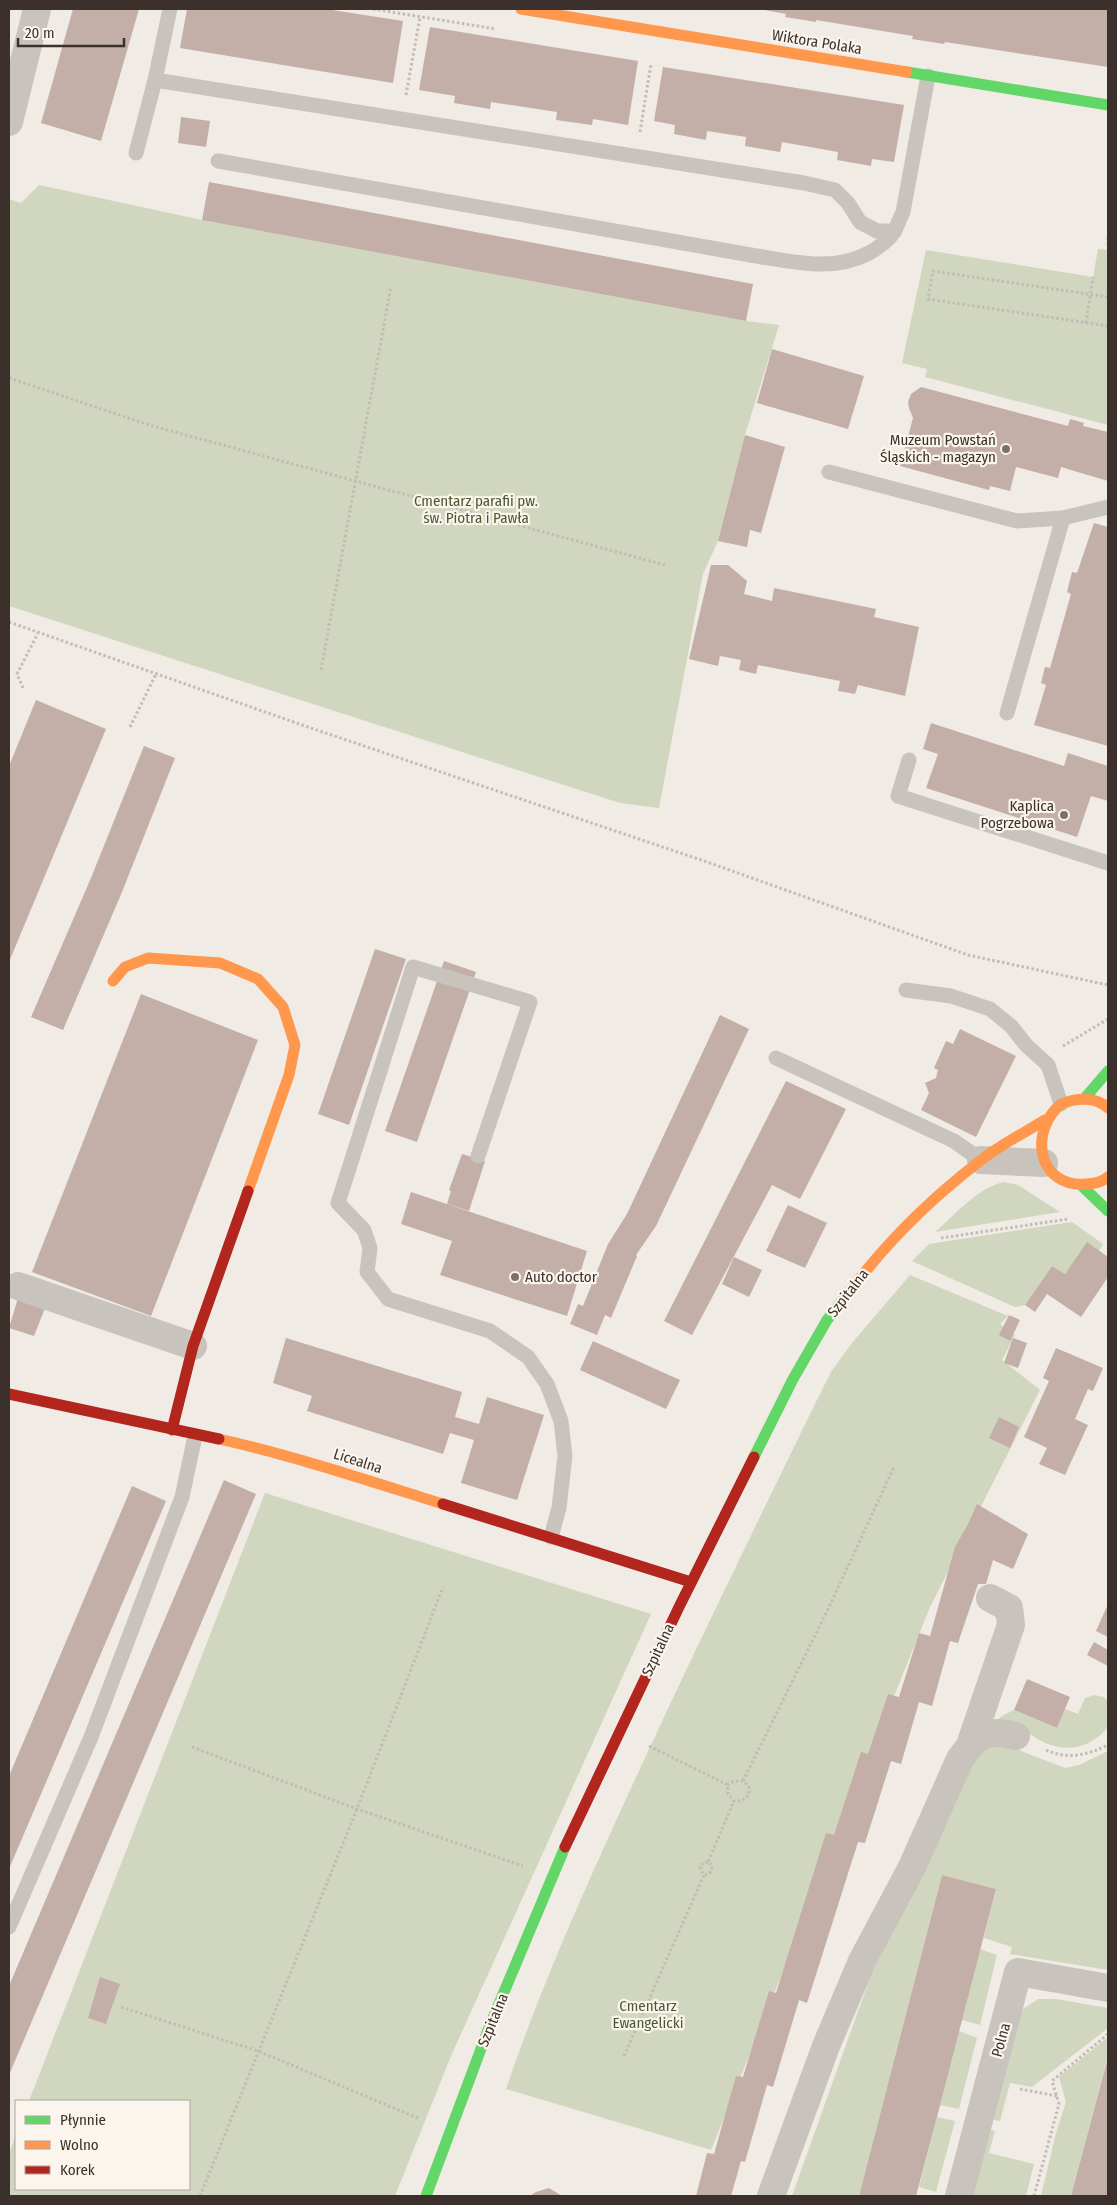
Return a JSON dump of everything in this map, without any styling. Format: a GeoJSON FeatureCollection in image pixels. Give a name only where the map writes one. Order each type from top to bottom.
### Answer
{"type":"FeatureCollection","features":[{"type":"Feature","properties":{"kind":"street"},"geometry":{"type":"LineString","coordinates":[[9,122],[37,9]]}},
{"type":"Feature","properties":{"kind":"street","name":"Wiktora Polaka"},"geometry":{"type":"LineString","coordinates":[[521,9],[1108,105]]}},
{"type":"Feature","properties":{"kind":"street"},"geometry":{"type":"LineString","coordinates":[[112,981],[124,967],[148,958],[220,963],[258,979],[277,1000],[283,1007],[295,1046],[289,1075],[193,1346],[172,1430]]}},
{"type":"Feature","properties":{"kind":"street"},"geometry":{"type":"LineString","coordinates":[[1084,1098],[1108,1071]]}},
{"type":"Feature","properties":{"kind":"street"},"geometry":{"type":"LineString","coordinates":[[1061,1104],[1084,1098],[1105,1105],[1108,1108]]}},
{"type":"Feature","properties":{"kind":"street","name":"Szpitalna"},"geometry":{"type":"LineString","coordinates":[[426,2196],[488,2030],[568,1841],[691,1582],[793,1379],[826,1320],[866,1269],[950,1185],[981,1160],[1045,1120],[1061,1104]]}},
{"type":"Feature","properties":{"kind":"street"},"geometry":{"type":"LineString","coordinates":[[1045,1120],[1038,1141],[1044,1164],[1060,1180],[1082,1186],[1104,1181],[1108,1177]]}},
{"type":"Feature","properties":{"kind":"street"},"geometry":{"type":"LineString","coordinates":[[981,1160],[1044,1164]]}},
{"type":"Feature","properties":{"kind":"street"},"geometry":{"type":"LineString","coordinates":[[1082,1186],[1108,1211]]}},
{"type":"Feature","properties":{"kind":"street"},"geometry":{"type":"LineString","coordinates":[[18,1286],[193,1346]]}},
{"type":"Feature","properties":{"kind":"street","name":"Licealna"},"geometry":{"type":"LineString","coordinates":[[9,1394],[263,1450],[316,1464],[691,1582]]}},
{"type":"Feature","properties":{"kind":"street"},"geometry":{"type":"LineString","coordinates":[[970,1745],[1011,1625],[1009,1608],[990,1598]]}},
{"type":"Feature","properties":{"kind":"street"},"geometry":{"type":"LineString","coordinates":[[772,2196],[826,2046],[862,1961],[912,1867],[960,1759],[970,1745],[981,1736],[998,1731],[1016,1736]]}},
{"type":"Feature","properties":{"kind":"street","name":"Polna"},"geometry":{"type":"LineString","coordinates":[[959,2196],[1018,1972],[1108,1988]]}},
{"type":"Feature","properties":{"kind":"lane"},"geometry":{"type":"LineString","coordinates":[[136,153],[155,80],[170,9]]}},
{"type":"Feature","properties":{"kind":"lane"},"geometry":{"type":"LineString","coordinates":[[218,161],[804,264],[832,265],[857,259],[880,247],[895,231],[903,212],[928,76]]}},
{"type":"Feature","properties":{"kind":"lane"},"geometry":{"type":"LineString","coordinates":[[155,80],[804,183],[835,190],[848,203],[860,222],[877,231],[895,231]]}},
{"type":"Feature","properties":{"kind":"lane"},"geometry":{"type":"LineString","coordinates":[[830,472],[1017,521],[1063,518],[1108,507]]}},
{"type":"Feature","properties":{"kind":"lane"},"geometry":{"type":"LineString","coordinates":[[1007,713],[1063,518]]}},
{"type":"Feature","properties":{"kind":"lane"},"geometry":{"type":"LineString","coordinates":[[908,760],[898,796],[1108,863]]}},
{"type":"Feature","properties":{"kind":"lane"},"geometry":{"type":"LineString","coordinates":[[478,1156],[530,1002],[413,967],[338,1203],[364,1230],[370,1248],[367,1272],[388,1299],[490,1331],[528,1357],[547,1384],[561,1421],[565,1456],[560,1508],[552,1537]]}},
{"type":"Feature","properties":{"kind":"lane"},"geometry":{"type":"LineString","coordinates":[[906,990],[951,996],[990,1009],[1011,1026],[1026,1045],[1048,1065],[1061,1104]]}},
{"type":"Feature","properties":{"kind":"lane"},"geometry":{"type":"LineString","coordinates":[[776,1058],[954,1141],[981,1160]]}},
{"type":"Feature","properties":{"kind":"lane"},"geometry":{"type":"LineString","coordinates":[[9,1927],[91,1737],[182,1497],[195,1436]]}},
{"type":"Feature","properties":{"kind":"path"},"geometry":{"type":"LineString","coordinates":[[402,119],[420,17]]}},
{"type":"Feature","properties":{"kind":"path"},"geometry":{"type":"LineString","coordinates":[[636,156],[653,56]]}},
{"type":"Feature","properties":{"kind":"path"},"geometry":{"type":"LineString","coordinates":[[1108,237],[1108,245]]}},
{"type":"Feature","properties":{"kind":"path"},"geometry":{"type":"LineString","coordinates":[[1108,297],[933,272],[928,299],[1108,326]]}},
{"type":"Feature","properties":{"kind":"path"},"geometry":{"type":"LineString","coordinates":[[1086,323],[1093,277]]}},
{"type":"Feature","properties":{"kind":"path"},"geometry":{"type":"LineString","coordinates":[[321,670],[357,481],[391,286]]}},
{"type":"Feature","properties":{"kind":"path"},"geometry":{"type":"LineString","coordinates":[[9,378],[149,425],[665,565]]}},
{"type":"Feature","properties":{"kind":"path"},"geometry":{"type":"LineString","coordinates":[[9,622],[707,862],[968,955],[1108,985]]}},
{"type":"Feature","properties":{"kind":"path"},"geometry":{"type":"LineString","coordinates":[[23,688],[17,674],[38,632]]}},
{"type":"Feature","properties":{"kind":"path"},"geometry":{"type":"LineString","coordinates":[[130,727],[156,674]]}},
{"type":"Feature","properties":{"kind":"path"},"geometry":{"type":"LineString","coordinates":[[1048,1065],[1055,1051],[1108,1020]]}},
{"type":"Feature","properties":{"kind":"path"},"geometry":{"type":"LineString","coordinates":[[932,1240],[1069,1219]]}},
{"type":"Feature","properties":{"kind":"path"},"geometry":{"type":"LineString","coordinates":[[743,1780],[830,1605],[894,1467]]}},
{"type":"Feature","properties":{"kind":"path"},"geometry":{"type":"LineString","coordinates":[[200,2196],[357,1809],[443,1587]]}},
{"type":"Feature","properties":{"kind":"path"},"geometry":{"type":"LineString","coordinates":[[1016,1736],[1067,1757],[1082,1756],[1108,1745]]}},
{"type":"Feature","properties":{"kind":"path"},"geometry":{"type":"LineString","coordinates":[[645,1744],[728,1785]]}},
{"type":"Feature","properties":{"kind":"path"},"geometry":{"type":"LineString","coordinates":[[192,1747],[357,1809],[529,1868]]}},
{"type":"Feature","properties":{"kind":"path"},"geometry":{"type":"LineString","coordinates":[[728,1785],[734,1781],[743,1780]]}},
{"type":"Feature","properties":{"kind":"path"},"geometry":{"type":"LineString","coordinates":[[728,1785],[728,1794],[734,1800],[742,1801],[749,1795],[749,1786],[743,1780]]}},
{"type":"Feature","properties":{"kind":"path"},"geometry":{"type":"LineString","coordinates":[[704,1875],[700,1867],[703,1863],[708,1862],[734,1800]]}},
{"type":"Feature","properties":{"kind":"path"},"geometry":{"type":"LineString","coordinates":[[624,2056],[704,1875],[709,1874],[712,1870],[712,1866],[708,1862]]}},
{"type":"Feature","properties":{"kind":"path"},"geometry":{"type":"LineString","coordinates":[[121,2007],[258,2051],[421,2119]]}},
{"type":"Feature","properties":{"kind":"path"},"geometry":{"type":"LineString","coordinates":[[1034,2196],[1059,2104],[1052,2081],[1108,2034]]}},
{"type":"Feature","properties":{"kind":"green space","name":"Cmentarz parafii pw. św. Piotra i Pawła"},"geometry":{"type":"Polygon","coordinates":[[[39,185],[202,220],[746,321],[779,325],[745,435],[718,541],[703,574],[659,808],[620,803],[9,606],[9,199],[21,203],[39,185]]]}},
{"type":"Feature","properties":{"kind":"green space"},"geometry":{"type":"Polygon","coordinates":[[[1098,249],[1108,250],[1108,425],[925,377],[927,369],[902,363],[926,250],[1093,277],[1098,249]]]}},
{"type":"Feature","properties":{"kind":"green space"},"geometry":{"type":"Polygon","coordinates":[[[1004,1182],[1018,1185],[1060,1212],[935,1232],[976,1196],[994,1185],[1004,1182]]]}},
{"type":"Feature","properties":{"kind":"green space"},"geometry":{"type":"Polygon","coordinates":[[[1072,1222],[1103,1244],[1099,1251],[1087,1243],[1065,1274],[1052,1266],[1025,1305],[1015,1307],[912,1261],[929,1244],[1072,1222]]]}},
{"type":"Feature","properties":{"kind":"green space","name":"Cmentarz Ewangelicki"},"geometry":{"type":"Polygon","coordinates":[[[910,1275],[1008,1316],[1000,1324],[1015,1335],[1002,1360],[1040,1390],[930,1607],[711,2150],[506,2089],[555,1959],[592,1874],[690,1662],[814,1406],[831,1372],[852,1343],[910,1275]]]}},
{"type":"Feature","properties":{"kind":"green space"},"geometry":{"type":"Polygon","coordinates":[[[265,1493],[651,1614],[451,2056],[395,2196],[9,2196],[9,2154],[15,2137],[15,2190],[190,2190],[190,2100],[29,2100],[265,1493]]]}},
{"type":"Feature","properties":{"kind":"green space"},"geometry":{"type":"Polygon","coordinates":[[[1095,1695],[1103,1697],[1108,1701],[1108,1727],[1095,1739],[1080,1746],[1063,1748],[1054,1746],[1042,1742],[1021,1729],[994,1723],[1002,1716],[1014,1710],[1057,1728],[1065,1709],[1078,1714],[1085,1698],[1095,1695]]]}},
{"type":"Feature","properties":{"kind":"green space"},"geometry":{"type":"Polygon","coordinates":[[[1008,1746],[1065,1768],[1079,1765],[1108,1751],[1108,1970],[1010,1954],[1012,1947],[984,1938],[996,1889],[942,1875],[859,2196],[792,2196],[881,1947],[981,1747],[1008,1746]]]}},
{"type":"Feature","properties":{"kind":"green space"},"geometry":{"type":"Polygon","coordinates":[[[980,1949],[997,1955],[980,2025],[962,2020],[980,1949]]]}},
{"type":"Feature","properties":{"kind":"green space"},"geometry":{"type":"Polygon","coordinates":[[[1038,1999],[1056,1999],[1108,2008],[1108,2028],[1032,2087],[1010,2083],[1000,2121],[991,2119],[1020,2011],[1038,1999]]]}},
{"type":"Feature","properties":{"kind":"green space"},"geometry":{"type":"Polygon","coordinates":[[[959,2031],[977,2038],[959,2109],[940,2105],[959,2031]]]}},
{"type":"Feature","properties":{"kind":"green space"},"geometry":{"type":"Polygon","coordinates":[[[1108,2037],[1108,2055],[1071,2196],[1041,2196],[1056,2133],[1066,2102],[1059,2077],[1108,2037]]]}},
{"type":"Feature","properties":{"kind":"green space"},"geometry":{"type":"Polygon","coordinates":[[[937,2117],[955,2121],[936,2192],[919,2187],[937,2117]]]}},
{"type":"Feature","properties":{"kind":"green space"},"geometry":{"type":"Polygon","coordinates":[[[988,2129],[995,2131],[989,2153],[1034,2164],[1026,2196],[970,2196],[988,2129]]]}},
{"type":"Feature","properties":{"kind":"building"},"geometry":{"type":"Polygon","coordinates":[[[73,9],[139,9],[101,141],[41,123],[73,9]]]}},
{"type":"Feature","properties":{"kind":"building"},"geometry":{"type":"Polygon","coordinates":[[[187,9],[326,9],[403,21],[393,83],[180,48],[187,9]]]}},
{"type":"Feature","properties":{"kind":"building"},"geometry":{"type":"Polygon","coordinates":[[[759,9],[1108,9],[1108,67],[945,42],[944,44],[912,39],[913,36],[816,20],[816,22],[785,17],[786,14],[759,9]]]}},
{"type":"Feature","properties":{"kind":"building"},"geometry":{"type":"Polygon","coordinates":[[[430,27],[638,61],[628,125],[593,119],[592,125],[556,120],[557,112],[491,102],[490,109],[454,103],[455,96],[419,90],[430,27]]]}},
{"type":"Feature","properties":{"kind":"building"},"geometry":{"type":"Polygon","coordinates":[[[663,67],[904,105],[894,162],[872,159],[871,166],[837,160],[838,152],[782,142],[780,152],[745,146],[746,137],[707,131],[706,140],[674,134],[675,125],[654,121],[663,67]]]}},
{"type":"Feature","properties":{"kind":"building"},"geometry":{"type":"Polygon","coordinates":[[[181,117],[210,121],[206,147],[178,143],[181,117]]]}},
{"type":"Feature","properties":{"kind":"building"},"geometry":{"type":"Polygon","coordinates":[[[209,182],[753,284],[746,321],[202,220],[209,182]]]}},
{"type":"Feature","properties":{"kind":"building"},"geometry":{"type":"Polygon","coordinates":[[[772,349],[864,376],[848,429],[757,403],[772,349]]]}},
{"type":"Feature","properties":{"kind":"building","name":"Muzeum Powstań Śląskich - magazyn"},"geometry":{"type":"Polygon","coordinates":[[[921,387],[1068,426],[1070,419],[1084,423],[1083,426],[1108,432],[1108,481],[1061,467],[1058,478],[1016,467],[1010,491],[990,486],[989,490],[900,466],[913,418],[908,402],[911,394],[921,387]]]}},
{"type":"Feature","properties":{"kind":"building"},"geometry":{"type":"Polygon","coordinates":[[[745,435],[785,447],[761,533],[750,530],[747,547],[718,541],[745,435]]]}},
{"type":"Feature","properties":{"kind":"building"},"geometry":{"type":"Polygon","coordinates":[[[1094,523],[1108,527],[1108,746],[1034,725],[1046,685],[1041,683],[1045,667],[1050,668],[1071,594],[1067,592],[1072,572],[1077,573],[1094,523]]]}},
{"type":"Feature","properties":{"kind":"building"},"geometry":{"type":"Polygon","coordinates":[[[711,565],[728,565],[747,581],[744,594],[772,601],[774,588],[876,609],[874,617],[919,627],[905,696],[858,685],[855,694],[838,691],[840,681],[758,665],[756,674],[739,670],[741,660],[720,656],[718,666],[689,659],[711,565]]]}},
{"type":"Feature","properties":{"kind":"building"},"geometry":{"type":"Polygon","coordinates":[[[36,700],[106,729],[9,962],[9,766],[36,700]]]}},
{"type":"Feature","properties":{"kind":"building"},"geometry":{"type":"Polygon","coordinates":[[[931,723],[1064,766],[1068,753],[1108,766],[1108,801],[1091,796],[1077,837],[926,788],[938,754],[923,749],[931,723]]]}},
{"type":"Feature","properties":{"kind":"building"},"geometry":{"type":"Polygon","coordinates":[[[144,746],[175,758],[122,892],[63,1030],[31,1017],[91,878],[144,746]]]}},
{"type":"Feature","properties":{"kind":"building"},"geometry":{"type":"Polygon","coordinates":[[[375,949],[406,959],[349,1125],[318,1114],[375,949]]]}},
{"type":"Feature","properties":{"kind":"building"},"geometry":{"type":"Polygon","coordinates":[[[444,961],[476,972],[417,1142],[385,1131],[444,961]]]}},
{"type":"Feature","properties":{"kind":"building"},"geometry":{"type":"Polygon","coordinates":[[[141,994],[258,1040],[151,1316],[32,1272],[141,994]]]}},
{"type":"Feature","properties":{"kind":"building"},"geometry":{"type":"Polygon","coordinates":[[[720,1015],[749,1029],[656,1226],[636,1255],[611,1318],[605,1315],[597,1335],[570,1324],[578,1304],[583,1306],[608,1244],[627,1214],[720,1015]]]}},
{"type":"Feature","properties":{"kind":"building"},"geometry":{"type":"Polygon","coordinates":[[[960,1029],[1016,1056],[976,1137],[921,1110],[929,1093],[925,1083],[936,1078],[938,1070],[934,1068],[946,1041],[953,1044],[960,1029]]]}},
{"type":"Feature","properties":{"kind":"building"},"geometry":{"type":"Polygon","coordinates":[[[786,1081],[846,1109],[800,1199],[772,1185],[692,1335],[664,1321],[786,1081]]]}},
{"type":"Feature","properties":{"kind":"building"},"geometry":{"type":"Polygon","coordinates":[[[462,1154],[485,1161],[469,1211],[447,1204],[451,1191],[449,1190],[462,1154]]]}},
{"type":"Feature","properties":{"kind":"building"},"geometry":{"type":"Polygon","coordinates":[[[411,1192],[587,1251],[567,1316],[440,1275],[452,1241],[401,1224],[411,1192]]]}},
{"type":"Feature","properties":{"kind":"building"},"geometry":{"type":"Polygon","coordinates":[[[788,1205],[827,1223],[805,1268],[766,1251],[788,1205]]]}},
{"type":"Feature","properties":{"kind":"building"},"geometry":{"type":"Polygon","coordinates":[[[1087,1242],[1108,1257],[1108,1277],[1081,1317],[1047,1294],[1035,1312],[1025,1305],[1052,1266],[1065,1274],[1087,1242]]]}},
{"type":"Feature","properties":{"kind":"building"},"geometry":{"type":"Polygon","coordinates":[[[734,1257],[762,1270],[749,1297],[722,1284],[734,1257]]]}},
{"type":"Feature","properties":{"kind":"building"},"geometry":{"type":"Polygon","coordinates":[[[18,1298],[45,1308],[34,1336],[9,1328],[18,1298]]]}},
{"type":"Feature","properties":{"kind":"building"},"geometry":{"type":"Polygon","coordinates":[[[1009,1315],[1020,1320],[1010,1341],[999,1335],[1009,1315]]]}},
{"type":"Feature","properties":{"kind":"building"},"geometry":{"type":"Polygon","coordinates":[[[286,1338],[462,1392],[455,1417],[479,1424],[487,1397],[544,1415],[517,1500],[461,1483],[474,1440],[450,1433],[443,1454],[307,1411],[312,1396],[273,1383],[286,1338]]]}},
{"type":"Feature","properties":{"kind":"building"},"geometry":{"type":"Polygon","coordinates":[[[1013,1338],[1027,1343],[1018,1368],[1004,1363],[1013,1338]]]}},
{"type":"Feature","properties":{"kind":"building"},"geometry":{"type":"Polygon","coordinates":[[[593,1341],[680,1380],[666,1409],[580,1370],[593,1341]]]}},
{"type":"Feature","properties":{"kind":"building"},"geometry":{"type":"Polygon","coordinates":[[[1056,1348],[1103,1368],[1093,1391],[1088,1389],[1075,1419],[1088,1425],[1065,1475],[1039,1464],[1047,1448],[1024,1437],[1049,1381],[1043,1378],[1056,1348]]]}},
{"type":"Feature","properties":{"kind":"building"},"geometry":{"type":"Polygon","coordinates":[[[999,1417],[1019,1427],[1010,1448],[989,1438],[999,1417]]]}},
{"type":"Feature","properties":{"kind":"building"},"geometry":{"type":"Polygon","coordinates":[[[224,1480],[256,1494],[9,2075],[9,1986],[224,1480]]]}},
{"type":"Feature","properties":{"kind":"building"},"geometry":{"type":"Polygon","coordinates":[[[132,1486],[166,1501],[9,1869],[9,1776],[132,1486]]]}},
{"type":"Feature","properties":{"kind":"building"},"geometry":{"type":"Polygon","coordinates":[[[977,1504],[1028,1534],[1013,1569],[993,1560],[986,1584],[978,1584],[958,1643],[950,1641],[932,1706],[919,1702],[901,1764],[891,1761],[865,1843],[858,1842],[807,2003],[799,2000],[773,2087],[767,2085],[745,2162],[741,2161],[731,2196],[696,2196],[707,2153],[714,2154],[736,2076],[743,2077],[769,1991],[776,1993],[826,1833],[834,1835],[861,1752],[868,1754],[888,1694],[899,1697],[919,1633],[930,1636],[955,1547],[977,1504]]]}},
{"type":"Feature","properties":{"kind":"building"},"geometry":{"type":"Polygon","coordinates":[[[1108,1604],[1108,1637],[1096,1631],[1108,1604]]]}},
{"type":"Feature","properties":{"kind":"building"},"geometry":{"type":"Polygon","coordinates":[[[1094,1642],[1108,1650],[1108,1666],[1087,1655],[1094,1642]]]}},
{"type":"Feature","properties":{"kind":"building"},"geometry":{"type":"Polygon","coordinates":[[[1027,1679],[1070,1697],[1057,1728],[1014,1710],[1027,1679]]]}},
{"type":"Feature","properties":{"kind":"building"},"geometry":{"type":"Polygon","coordinates":[[[942,1875],[996,1889],[916,2196],[859,2196],[942,1875]]]}},
{"type":"Feature","properties":{"kind":"building"},"geometry":{"type":"Polygon","coordinates":[[[100,1977],[120,1984],[106,2024],[88,2018],[100,1977]]]}},
{"type":"Feature","properties":{"kind":"building"},"geometry":{"type":"Polygon","coordinates":[[[1108,2057],[1108,2196],[1071,2196],[1108,2057]]]}},
{"type":"Feature","properties":{"kind":"building"},"geometry":{"type":"Polygon","coordinates":[[[549,2188],[562,2196],[530,2196],[536,2192],[549,2188]]]}},
{"type":"Feature","properties":{"kind":"traffic: fast"},"geometry":{"type":"LineString","coordinates":[[907,72],[1108,105]]}},
{"type":"Feature","properties":{"kind":"traffic: fast"},"geometry":{"type":"LineString","coordinates":[[1084,1099],[1108,1071]]}},
{"type":"Feature","properties":{"kind":"traffic: fast"},"geometry":{"type":"LineString","coordinates":[[1082,1186],[1108,1211]]}},
{"type":"Feature","properties":{"kind":"traffic: fast"},"geometry":{"type":"LineString","coordinates":[[754,1457],[793,1379],[827,1320],[853,1287]]}},
{"type":"Feature","properties":{"kind":"traffic: fast"},"geometry":{"type":"LineString","coordinates":[[426,2196],[488,2030],[565,1847]]}},
{"type":"Feature","properties":{"kind":"traffic: slow"},"geometry":{"type":"LineString","coordinates":[[521,9],[907,72]]}},
{"type":"Feature","properties":{"kind":"traffic: slow"},"geometry":{"type":"LineString","coordinates":[[113,981],[125,967],[148,958],[220,963],[258,979],[283,1007],[295,1045],[289,1075],[248,1191]]}},
{"type":"Feature","properties":{"kind":"traffic: slow"},"geometry":{"type":"LineString","coordinates":[[1108,1108],[1097,1101],[1085,1099],[1061,1104],[1051,1116],[1044,1129],[1042,1143],[1043,1156],[1048,1168],[1057,1177],[1070,1183],[1086,1184],[1092,1184],[1108,1177]]}},
{"type":"Feature","properties":{"kind":"traffic: slow"},"geometry":{"type":"LineString","coordinates":[[853,1287],[881,1253],[945,1189],[988,1155],[1045,1120]]}},
{"type":"Feature","properties":{"kind":"traffic: slow"},"geometry":{"type":"LineString","coordinates":[[219,1439],[304,1461],[443,1504]]}},
{"type":"Feature","properties":{"kind":"traffic: jam"},"geometry":{"type":"LineString","coordinates":[[172,1430],[193,1346],[248,1191]]}},
{"type":"Feature","properties":{"kind":"traffic: jam"},"geometry":{"type":"LineString","coordinates":[[9,1394],[219,1439]]}},
{"type":"Feature","properties":{"kind":"traffic: jam"},"geometry":{"type":"LineString","coordinates":[[565,1847],[679,1607],[754,1457]]}},
{"type":"Feature","properties":{"kind":"traffic: jam"},"geometry":{"type":"LineString","coordinates":[[443,1504],[691,1582]]}},
{"type":"Feature","properties":{"kind":"place","name":"Muzeum Powstań Śląskich - magazyn"},"geometry":{"type":"Point","coordinates":[1006,449]}},
{"type":"Feature","properties":{"kind":"place","name":"Kaplica Pogrzebowa"},"geometry":{"type":"Point","coordinates":[1064,815]}},
{"type":"Feature","properties":{"kind":"place","name":"Auto doctor"},"geometry":{"type":"Point","coordinates":[515,1277]}}]}
